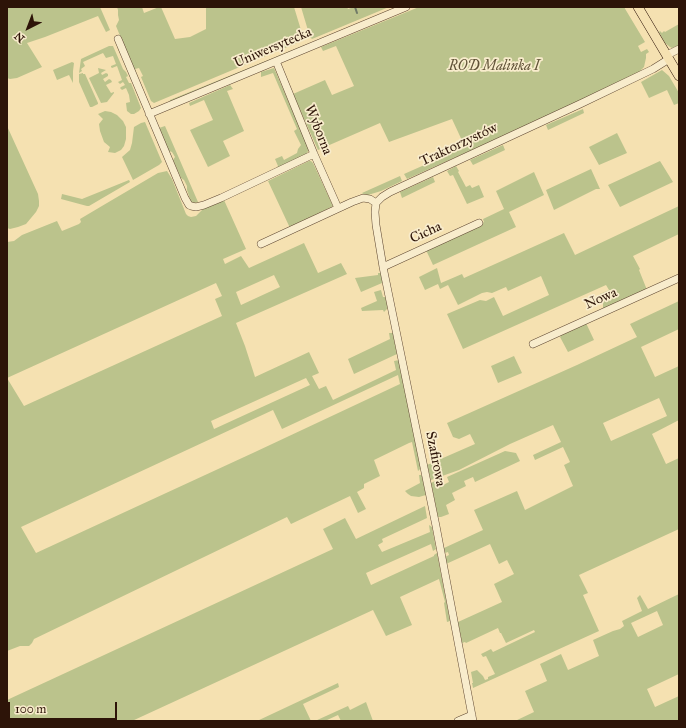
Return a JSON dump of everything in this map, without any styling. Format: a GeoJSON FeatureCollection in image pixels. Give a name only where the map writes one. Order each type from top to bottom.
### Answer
{"type":"FeatureCollection","features":[{"type":"Feature","properties":{"kind":"main road"},"geometry":{"type":"LineString","coordinates":[[638,7],[679,76]]}},
{"type":"Feature","properties":{"kind":"street","name":"Uniwersytecka"},"geometry":{"type":"LineString","coordinates":[[149,114],[406,7]]}},
{"type":"Feature","properties":{"kind":"street"},"geometry":{"type":"LineString","coordinates":[[118,39],[184,198],[191,206],[196,207],[204,205],[221,198],[314,154]]}},
{"type":"Feature","properties":{"kind":"street","name":"Traktorzystów"},"geometry":{"type":"LineString","coordinates":[[376,203],[390,192],[654,69],[679,49]]}},
{"type":"Feature","properties":{"kind":"street","name":"Wyborna"},"geometry":{"type":"LineString","coordinates":[[276,61],[338,208]]}},
{"type":"Feature","properties":{"kind":"street"},"geometry":{"type":"LineString","coordinates":[[261,244],[363,198],[370,199],[376,203]]}},
{"type":"Feature","properties":{"kind":"street","name":"Szafirowa"},"geometry":{"type":"LineString","coordinates":[[376,203],[376,225],[383,267],[473,718]]}},
{"type":"Feature","properties":{"kind":"street","name":"Cicha"},"geometry":{"type":"LineString","coordinates":[[383,267],[479,223]]}},
{"type":"Feature","properties":{"kind":"street","name":"Nowa"},"geometry":{"type":"LineString","coordinates":[[533,344],[679,278]]}},
{"type":"Feature","properties":{"kind":"street"},"geometry":{"type":"LineString","coordinates":[[458,721],[473,718]]}},
{"type":"Feature","properties":{"kind":"green space"},"geometry":{"type":"Polygon","coordinates":[[[7,7],[100,7],[110,30],[106,32],[98,16],[27,43],[42,67],[17,78],[10,79],[7,78],[7,7]]]}},
{"type":"Feature","properties":{"kind":"green space"},"geometry":{"type":"Polygon","coordinates":[[[117,7],[142,7],[144,13],[161,7],[175,39],[190,37],[206,29],[206,7],[294,7],[304,40],[154,103],[151,101],[139,68],[135,69],[136,71],[134,70],[116,26],[119,20],[117,7]]]}},
{"type":"Feature","properties":{"kind":"green space"},"geometry":{"type":"Polygon","coordinates":[[[301,7],[347,7],[348,9],[354,7],[389,7],[312,39],[310,37],[301,7]]]}},
{"type":"Feature","properties":{"kind":"green space","name":"ROD Malinka I"},"geometry":{"type":"Polygon","coordinates":[[[419,7],[624,7],[645,42],[638,46],[641,52],[647,49],[649,52],[646,54],[644,67],[638,73],[528,125],[407,179],[404,174],[465,147],[452,119],[389,142],[380,123],[318,150],[293,94],[325,80],[332,95],[354,86],[336,46],[323,51],[321,47],[419,7]]]}},
{"type":"Feature","properties":{"kind":"green space"},"geometry":{"type":"Polygon","coordinates":[[[679,24],[679,45],[672,48],[665,43],[659,32],[665,32],[679,24]]]}},
{"type":"Feature","properties":{"kind":"green space"},"geometry":{"type":"Polygon","coordinates":[[[305,45],[305,47],[169,103],[170,100],[305,45]]]}},
{"type":"Feature","properties":{"kind":"green space"},"geometry":{"type":"Polygon","coordinates":[[[109,46],[113,46],[123,69],[128,76],[126,77],[129,83],[131,83],[141,108],[134,114],[127,111],[126,103],[130,102],[129,95],[126,88],[122,90],[120,88],[125,85],[123,82],[120,84],[118,82],[122,80],[117,66],[111,67],[116,64],[113,56],[106,58],[103,53],[83,62],[85,66],[79,73],[81,59],[109,46]]]}},
{"type":"Feature","properties":{"kind":"green space"},"geometry":{"type":"Polygon","coordinates":[[[72,62],[74,63],[73,83],[69,75],[57,80],[53,70],[72,62]]]}},
{"type":"Feature","properties":{"kind":"green space"},"geometry":{"type":"Polygon","coordinates":[[[98,68],[106,70],[101,73],[102,75],[106,73],[108,74],[108,76],[103,79],[105,82],[109,79],[112,82],[106,85],[111,93],[114,92],[107,102],[101,103],[89,78],[99,73],[98,68]]]}},
{"type":"Feature","properties":{"kind":"green space"},"geometry":{"type":"Polygon","coordinates":[[[274,68],[309,149],[306,155],[277,169],[278,166],[275,159],[282,156],[284,160],[297,153],[301,145],[294,131],[297,129],[273,73],[261,77],[261,72],[274,68]]]}},
{"type":"Feature","properties":{"kind":"green space"},"geometry":{"type":"Polygon","coordinates":[[[662,70],[669,76],[679,93],[679,103],[674,105],[667,90],[649,98],[641,82],[662,70]]]}},
{"type":"Feature","properties":{"kind":"green space"},"geometry":{"type":"Polygon","coordinates":[[[79,74],[85,74],[98,103],[92,107],[90,107],[79,82],[79,74]]]}},
{"type":"Feature","properties":{"kind":"green space"},"geometry":{"type":"Polygon","coordinates":[[[230,85],[233,89],[227,91],[244,131],[223,141],[230,156],[208,167],[190,130],[213,120],[204,100],[190,106],[189,103],[230,85]]]}},
{"type":"Feature","properties":{"kind":"green space"},"geometry":{"type":"Polygon","coordinates":[[[583,109],[584,113],[548,130],[546,125],[583,109]]]}},
{"type":"Feature","properties":{"kind":"green space"},"geometry":{"type":"Polygon","coordinates":[[[105,111],[117,115],[126,127],[126,139],[124,146],[121,150],[115,153],[108,152],[110,147],[104,142],[100,131],[99,124],[103,119],[98,114],[105,111]]]}},
{"type":"Feature","properties":{"kind":"green space"},"geometry":{"type":"Polygon","coordinates":[[[145,122],[162,162],[133,180],[122,157],[130,150],[134,127],[145,122]]]}},
{"type":"Feature","properties":{"kind":"green space"},"geometry":{"type":"Polygon","coordinates":[[[7,126],[38,194],[39,201],[39,206],[36,212],[26,224],[10,229],[7,228],[7,126]]]}},
{"type":"Feature","properties":{"kind":"green space"},"geometry":{"type":"Polygon","coordinates":[[[165,126],[198,202],[191,202],[187,186],[181,178],[173,160],[175,157],[172,152],[169,151],[159,128],[165,126]]]}},
{"type":"Feature","properties":{"kind":"green space"},"geometry":{"type":"Polygon","coordinates":[[[617,133],[627,153],[599,165],[589,147],[617,133]]]}},
{"type":"Feature","properties":{"kind":"green space"},"geometry":{"type":"Polygon","coordinates":[[[503,145],[505,150],[473,165],[470,160],[503,145]]]}},
{"type":"Feature","properties":{"kind":"green space"},"geometry":{"type":"Polygon","coordinates":[[[309,161],[313,163],[333,206],[290,228],[268,181],[309,161]]]}},
{"type":"Feature","properties":{"kind":"green space"},"geometry":{"type":"Polygon","coordinates":[[[660,161],[673,182],[620,207],[608,185],[660,161]]]}},
{"type":"Feature","properties":{"kind":"green space"},"geometry":{"type":"Polygon","coordinates":[[[456,166],[466,187],[470,185],[472,188],[479,185],[484,197],[467,204],[453,175],[450,176],[447,171],[456,166]]]}},
{"type":"Feature","properties":{"kind":"green space"},"geometry":{"type":"Polygon","coordinates":[[[591,169],[600,189],[596,189],[554,210],[546,190],[591,169]]]}},
{"type":"Feature","properties":{"kind":"green space"},"geometry":{"type":"Polygon","coordinates":[[[167,171],[188,216],[196,216],[203,209],[224,200],[246,249],[223,259],[225,264],[241,256],[249,268],[304,243],[318,273],[341,263],[347,274],[236,323],[255,377],[309,352],[319,373],[312,376],[319,389],[326,386],[333,400],[396,370],[394,361],[399,360],[421,468],[418,471],[412,442],[409,443],[374,460],[380,476],[364,484],[364,488],[357,492],[366,509],[358,513],[350,496],[291,524],[287,517],[34,639],[29,646],[20,646],[7,651],[7,378],[7,242],[14,241],[22,235],[57,221],[62,231],[79,224],[81,222],[80,219],[158,173],[167,171]],[[274,275],[236,292],[241,305],[280,287],[274,275]],[[216,283],[7,378],[24,406],[222,316],[215,299],[222,296],[216,283]],[[398,375],[282,429],[273,410],[21,527],[36,553],[400,384],[398,375]],[[306,378],[211,421],[214,429],[310,385],[306,378]]]}},
{"type":"Feature","properties":{"kind":"green space"},"geometry":{"type":"Polygon","coordinates":[[[534,172],[544,195],[509,212],[516,227],[433,265],[426,250],[484,222],[483,219],[504,209],[496,191],[534,172]]]}},
{"type":"Feature","properties":{"kind":"green space"},"geometry":{"type":"Polygon","coordinates":[[[400,176],[402,181],[381,191],[368,195],[362,193],[400,176]]]}},
{"type":"Feature","properties":{"kind":"green space"},"geometry":{"type":"Polygon","coordinates":[[[433,177],[435,182],[402,198],[400,192],[433,177]]]}},
{"type":"Feature","properties":{"kind":"green space"},"geometry":{"type":"Polygon","coordinates":[[[129,180],[130,182],[89,206],[61,199],[62,194],[82,199],[129,180]]]}},
{"type":"Feature","properties":{"kind":"green space"},"geometry":{"type":"Polygon","coordinates":[[[679,206],[679,234],[633,256],[640,269],[639,270],[647,290],[606,309],[603,308],[603,301],[600,294],[609,290],[606,285],[463,349],[447,314],[480,300],[486,301],[494,297],[503,316],[549,295],[541,276],[508,291],[506,287],[492,293],[482,293],[458,305],[448,285],[440,289],[438,284],[425,290],[419,277],[437,268],[441,283],[462,274],[464,278],[564,233],[575,255],[679,206]]]}},
{"type":"Feature","properties":{"kind":"green space"},"geometry":{"type":"Polygon","coordinates":[[[378,273],[381,273],[383,282],[361,292],[355,278],[378,275],[378,273]]]}},
{"type":"Feature","properties":{"kind":"green space"},"geometry":{"type":"Polygon","coordinates":[[[381,290],[383,297],[387,297],[388,308],[384,312],[383,310],[362,311],[361,308],[377,301],[374,292],[381,290]]]}},
{"type":"Feature","properties":{"kind":"green space"},"geometry":{"type":"Polygon","coordinates":[[[679,301],[679,329],[641,347],[655,377],[679,366],[679,420],[652,434],[666,464],[679,458],[679,529],[579,575],[588,593],[583,595],[599,631],[473,688],[471,672],[477,670],[485,680],[495,674],[486,656],[483,657],[481,654],[491,649],[493,652],[535,632],[534,630],[506,643],[498,628],[466,643],[462,643],[458,622],[502,602],[494,584],[514,574],[507,560],[499,564],[490,544],[446,564],[445,557],[449,555],[448,552],[445,553],[444,548],[483,530],[474,510],[517,491],[525,510],[573,486],[564,465],[570,462],[563,447],[535,460],[533,455],[561,442],[553,425],[510,444],[459,470],[431,480],[427,465],[475,444],[470,434],[459,439],[453,437],[447,423],[637,337],[630,324],[679,301]],[[659,398],[603,423],[611,441],[667,416],[659,398]]]}},
{"type":"Feature","properties":{"kind":"green space"},"geometry":{"type":"Polygon","coordinates":[[[586,323],[594,340],[568,352],[560,337],[562,334],[586,323]]]}},
{"type":"Feature","properties":{"kind":"green space"},"geometry":{"type":"Polygon","coordinates":[[[389,333],[393,333],[397,354],[354,374],[348,359],[390,339],[389,333]]]}},
{"type":"Feature","properties":{"kind":"green space"},"geometry":{"type":"Polygon","coordinates":[[[514,356],[522,373],[498,383],[491,366],[514,356]]]}},
{"type":"Feature","properties":{"kind":"green space"},"geometry":{"type":"Polygon","coordinates":[[[505,451],[516,453],[520,461],[475,482],[473,477],[464,481],[466,486],[452,493],[455,500],[446,505],[449,514],[438,517],[431,483],[435,481],[439,487],[449,482],[447,477],[505,451]]]}},
{"type":"Feature","properties":{"kind":"green space"},"geometry":{"type":"Polygon","coordinates":[[[419,475],[422,476],[426,495],[419,497],[411,496],[405,491],[420,483],[419,475]]]}},
{"type":"Feature","properties":{"kind":"green space"},"geometry":{"type":"Polygon","coordinates":[[[425,506],[427,518],[382,539],[383,542],[378,545],[382,552],[430,532],[429,525],[432,527],[436,549],[433,551],[431,544],[366,573],[371,585],[434,556],[437,553],[450,621],[447,622],[445,602],[439,579],[400,597],[412,625],[386,636],[373,610],[132,721],[7,721],[7,700],[333,549],[323,529],[345,518],[356,539],[425,506]]]}},
{"type":"Feature","properties":{"kind":"green space"},"geometry":{"type":"Polygon","coordinates":[[[679,594],[679,674],[647,689],[655,707],[679,696],[679,720],[515,721],[534,712],[525,691],[547,681],[540,664],[561,654],[568,670],[599,656],[593,640],[620,629],[624,626],[622,621],[642,611],[637,598],[640,595],[648,609],[679,594]],[[657,611],[631,623],[638,637],[663,625],[657,611]]]}},
{"type":"Feature","properties":{"kind":"green space"},"geometry":{"type":"Polygon","coordinates":[[[338,683],[339,687],[303,704],[311,721],[257,721],[338,683]]]}},
{"type":"Feature","properties":{"kind":"green space"},"geometry":{"type":"Polygon","coordinates":[[[366,702],[373,721],[341,721],[338,715],[325,721],[315,721],[348,706],[350,710],[366,702]]]}},
{"type":"Feature","properties":{"kind":"waterway"},"geometry":{"type":"LineString","coordinates":[[355,7],[357,13]]}}]}
